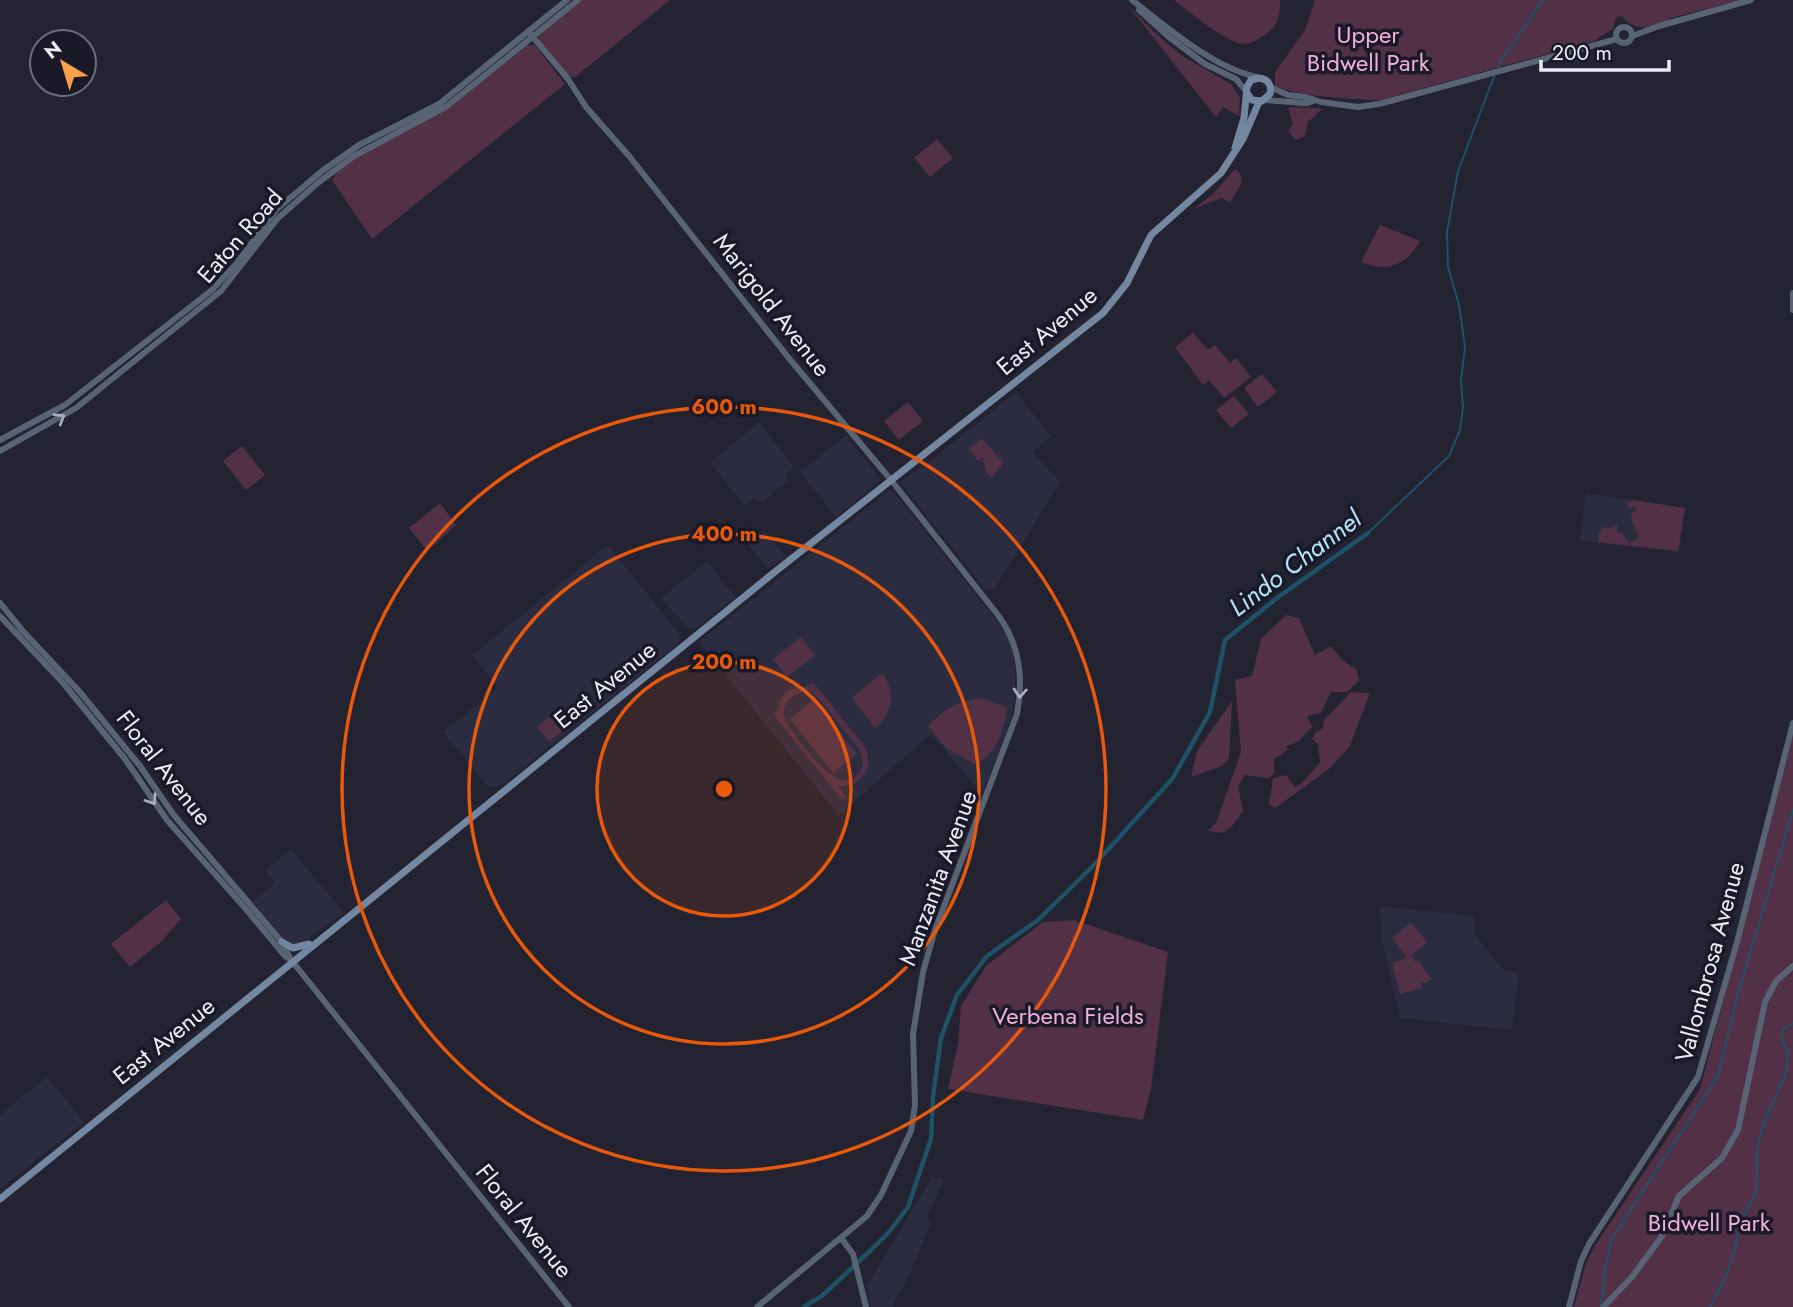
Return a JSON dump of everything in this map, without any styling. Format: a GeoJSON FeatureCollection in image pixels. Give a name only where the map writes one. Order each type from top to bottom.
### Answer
{"type":"FeatureCollection","features":[{"type":"Feature","properties":{"kind":"main road"},"geometry":{"type":"LineString","coordinates":[[1259,78],[1266,80],[1270,87],[1270,94],[1261,101],[1252,100],[1247,92],[1251,80],[1259,78]]}},
{"type":"Feature","properties":{"kind":"main road","name":"East Avenue"},"geometry":{"type":"LineString","coordinates":[[1235,148],[1244,118],[1247,92]]}},
{"type":"Feature","properties":{"kind":"main road","name":"East Avenue"},"geometry":{"type":"LineString","coordinates":[[0,1199],[292,961],[1103,313],[1121,293],[1151,235],[1214,181],[1225,167],[1243,139],[1261,101]]}},
{"type":"Feature","properties":{"kind":"main road"},"geometry":{"type":"LineString","coordinates":[[282,943],[293,948],[317,942]]}},
{"type":"Feature","properties":{"kind":"street","name":"Eaton Road"},"geometry":{"type":"LineString","coordinates":[[0,450],[76,408],[230,281],[278,218],[319,182],[354,156],[433,116],[447,106],[567,0]]}},
{"type":"Feature","properties":{"kind":"street","name":"Eaton Road"},"geometry":{"type":"LineString","coordinates":[[0,440],[65,405],[212,289],[236,264],[277,209],[322,171],[359,145],[439,104],[578,0]]}},
{"type":"Feature","properties":{"kind":"street"},"geometry":{"type":"LineString","coordinates":[[1247,92],[1236,79],[1205,64],[1151,23],[1132,0],[1217,62],[1259,78]]}},
{"type":"Feature","properties":{"kind":"street"},"geometry":{"type":"LineString","coordinates":[[1270,87],[1313,101],[1358,107],[1379,104],[1584,47],[1617,36],[1622,28],[1630,33],[1751,0]]}},
{"type":"Feature","properties":{"kind":"street"},"geometry":{"type":"LineString","coordinates":[[1617,36],[1625,43],[1630,33]]}},
{"type":"Feature","properties":{"kind":"street","name":"Marigold Avenue"},"geometry":{"type":"LineString","coordinates":[[531,34],[568,79],[586,107],[629,156],[796,368],[891,480],[986,601],[1006,627],[1018,655]]}},
{"type":"Feature","properties":{"kind":"street"},"geometry":{"type":"LineString","coordinates":[[1261,101],[1313,101]]}},
{"type":"Feature","properties":{"kind":"street"},"geometry":{"type":"LineString","coordinates":[[1793,293],[1793,310]]}},
{"type":"Feature","properties":{"kind":"street","name":"Floral Avenue"},"geometry":{"type":"LineString","coordinates":[[0,603],[79,691],[139,766],[173,814],[282,943],[292,961],[569,1307]]}},
{"type":"Feature","properties":{"kind":"street","name":"Floral Avenue"},"geometry":{"type":"LineString","coordinates":[[0,616],[70,692],[125,759],[179,835],[292,961]]}},
{"type":"Feature","properties":{"kind":"street","name":"Manzanita Avenue"},"geometry":{"type":"LineString","coordinates":[[757,1307],[866,1216],[874,1206],[911,1130],[915,1105],[912,1034],[923,972],[935,930],[1012,730],[1020,701],[1018,655]]}},
{"type":"Feature","properties":{"kind":"street","name":"Vallombrosa Avenue"},"geometry":{"type":"LineString","coordinates":[[1569,1307],[1581,1261],[1589,1244],[1698,1077],[1737,942],[1793,723]]}},
{"type":"Feature","properties":{"kind":"street"},"geometry":{"type":"LineString","coordinates":[[1603,1307],[1632,1277],[1662,1236],[1679,1196],[1722,1158],[1738,1130],[1765,1002],[1776,981],[1793,966]]}},
{"type":"Feature","properties":{"kind":"street"},"geometry":{"type":"LineString","coordinates":[[841,1238],[853,1254],[866,1307]]}},
{"type":"Feature","properties":{"kind":"shaded area"},"geometry":{"type":"Polygon","coordinates":[[[1016,392],[1051,436],[1033,452],[1060,482],[992,590],[985,589],[900,482],[1016,392]]]}},
{"type":"Feature","properties":{"kind":"shaded area"},"geometry":{"type":"Polygon","coordinates":[[[759,422],[794,467],[787,474],[788,483],[778,487],[763,503],[753,499],[744,505],[710,463],[759,422]]]}},
{"type":"Feature","properties":{"kind":"shaded area"},"geometry":{"type":"Polygon","coordinates":[[[846,435],[881,480],[836,517],[800,472],[846,435]]]}},
{"type":"Feature","properties":{"kind":"shaded area"},"geometry":{"type":"Polygon","coordinates":[[[891,489],[1005,631],[1015,669],[1015,698],[1009,725],[982,794],[931,734],[839,815],[699,642],[891,489]]]}},
{"type":"Feature","properties":{"kind":"shaded area"},"geometry":{"type":"Polygon","coordinates":[[[1586,493],[1685,508],[1679,552],[1580,541],[1586,493]]]}},
{"type":"Feature","properties":{"kind":"shaded area"},"geometry":{"type":"Polygon","coordinates":[[[765,531],[786,557],[768,568],[748,545],[765,531]]]}},
{"type":"Feature","properties":{"kind":"shaded area"},"geometry":{"type":"Polygon","coordinates":[[[608,545],[678,632],[680,639],[677,645],[500,786],[486,785],[443,732],[498,688],[472,655],[608,545]]]}},
{"type":"Feature","properties":{"kind":"shaded area"},"geometry":{"type":"Polygon","coordinates":[[[707,561],[735,597],[695,629],[689,629],[661,598],[707,561]]]}},
{"type":"Feature","properties":{"kind":"shaded area"},"geometry":{"type":"Polygon","coordinates":[[[291,849],[344,913],[302,943],[289,945],[253,901],[275,883],[265,870],[291,849]]]}},
{"type":"Feature","properties":{"kind":"shaded area"},"geometry":{"type":"Polygon","coordinates":[[[1380,906],[1475,916],[1475,934],[1503,970],[1519,973],[1512,1030],[1400,1018],[1381,936],[1380,906]]]}},
{"type":"Feature","properties":{"kind":"shaded area"},"geometry":{"type":"Polygon","coordinates":[[[47,1077],[84,1122],[0,1189],[0,1115],[47,1077]]]}},
{"type":"Feature","properties":{"kind":"shaded area"},"geometry":{"type":"Polygon","coordinates":[[[932,1177],[944,1179],[927,1218],[932,1221],[908,1278],[894,1307],[871,1307],[866,1287],[932,1177]]]}},
{"type":"Feature","properties":{"kind":"green space"},"geometry":{"type":"Polygon","coordinates":[[[580,0],[670,0],[574,78],[566,74],[539,41],[539,35],[580,0]]]}},
{"type":"Feature","properties":{"kind":"green space"},"geometry":{"type":"Polygon","coordinates":[[[1174,0],[1280,0],[1275,25],[1268,33],[1243,44],[1218,33],[1174,0]]]}},
{"type":"Feature","properties":{"kind":"green space","name":"Upper Bidwell Park"},"geometry":{"type":"Polygon","coordinates":[[[1315,0],[1741,0],[1671,18],[1659,25],[1645,28],[1632,25],[1622,16],[1616,18],[1613,29],[1594,41],[1381,100],[1309,95],[1275,85],[1275,72],[1305,30],[1315,0]]]}},
{"type":"Feature","properties":{"kind":"green space"},"geometry":{"type":"Polygon","coordinates":[[[1126,3],[1182,56],[1231,84],[1240,98],[1239,116],[1223,107],[1216,117],[1126,3]]]}},
{"type":"Feature","properties":{"kind":"green space"},"geometry":{"type":"Polygon","coordinates":[[[527,45],[535,45],[565,84],[372,239],[332,180],[341,167],[375,146],[447,109],[527,45]]]}},
{"type":"Feature","properties":{"kind":"green space"},"geometry":{"type":"Polygon","coordinates":[[[1293,106],[1322,109],[1308,122],[1305,136],[1296,140],[1288,131],[1293,124],[1288,107],[1316,109],[1293,106]]]}},
{"type":"Feature","properties":{"kind":"green space"},"geometry":{"type":"Polygon","coordinates":[[[937,139],[953,158],[930,177],[914,158],[937,139]]]}},
{"type":"Feature","properties":{"kind":"green space"},"geometry":{"type":"Polygon","coordinates":[[[1235,169],[1240,173],[1242,182],[1230,203],[1222,198],[1193,209],[1213,194],[1235,169]]]}},
{"type":"Feature","properties":{"kind":"green space"},"geometry":{"type":"Polygon","coordinates":[[[1380,225],[1420,241],[1409,256],[1395,265],[1379,267],[1361,262],[1380,225]]]}},
{"type":"Feature","properties":{"kind":"green space"},"geometry":{"type":"Polygon","coordinates":[[[1193,333],[1208,350],[1215,345],[1230,363],[1236,358],[1251,377],[1224,398],[1209,380],[1203,385],[1175,347],[1193,333]]]}},
{"type":"Feature","properties":{"kind":"green space"},"geometry":{"type":"Polygon","coordinates":[[[1262,374],[1277,392],[1258,407],[1244,388],[1262,374]]]}},
{"type":"Feature","properties":{"kind":"green space"},"geometry":{"type":"Polygon","coordinates":[[[1234,396],[1249,414],[1231,428],[1216,410],[1234,396]]]}},
{"type":"Feature","properties":{"kind":"green space"},"geometry":{"type":"Polygon","coordinates":[[[908,402],[923,421],[899,440],[884,421],[908,402]]]}},
{"type":"Feature","properties":{"kind":"green space"},"geometry":{"type":"Polygon","coordinates":[[[982,439],[1004,463],[992,477],[987,473],[984,457],[978,461],[969,449],[982,439]]]}},
{"type":"Feature","properties":{"kind":"green space"},"geometry":{"type":"Polygon","coordinates":[[[242,446],[265,475],[246,490],[223,461],[242,446]]]}},
{"type":"Feature","properties":{"kind":"green space"},"geometry":{"type":"Polygon","coordinates":[[[1633,500],[1685,508],[1678,551],[1598,542],[1599,532],[1604,527],[1611,528],[1617,524],[1617,532],[1623,534],[1629,544],[1639,537],[1631,519],[1632,512],[1637,509],[1634,505],[1631,509],[1626,503],[1633,500]]]}},
{"type":"Feature","properties":{"kind":"green space"},"geometry":{"type":"Polygon","coordinates":[[[440,503],[456,525],[426,549],[409,528],[440,503]]]}},
{"type":"Feature","properties":{"kind":"green space"},"geometry":{"type":"Polygon","coordinates":[[[1286,615],[1299,618],[1315,655],[1331,646],[1342,660],[1357,670],[1359,681],[1347,692],[1331,692],[1321,713],[1307,716],[1312,727],[1299,741],[1286,747],[1288,750],[1274,759],[1274,774],[1268,778],[1245,775],[1238,786],[1243,811],[1223,833],[1208,831],[1216,823],[1241,752],[1235,680],[1252,676],[1261,639],[1286,615]]]}},
{"type":"Feature","properties":{"kind":"green space"},"geometry":{"type":"Polygon","coordinates":[[[801,637],[815,655],[787,677],[773,659],[801,637]]]}},
{"type":"Feature","properties":{"kind":"green space"},"geometry":{"type":"Polygon","coordinates":[[[882,673],[891,695],[889,709],[875,728],[852,698],[882,673]]]}},
{"type":"Feature","properties":{"kind":"green space"},"geometry":{"type":"Polygon","coordinates":[[[814,683],[865,747],[868,755],[864,775],[846,786],[838,786],[846,797],[842,800],[774,715],[787,691],[814,683]],[[802,692],[786,703],[786,722],[822,768],[844,781],[855,778],[863,766],[860,750],[812,693],[802,692]]]}},
{"type":"Feature","properties":{"kind":"green space"},"geometry":{"type":"Polygon","coordinates":[[[1351,692],[1370,693],[1350,746],[1329,769],[1275,808],[1269,804],[1273,778],[1286,775],[1295,787],[1303,782],[1320,762],[1318,744],[1312,739],[1316,732],[1323,728],[1324,720],[1351,692]]]}},
{"type":"Feature","properties":{"kind":"green space"},"geometry":{"type":"Polygon","coordinates":[[[982,698],[1007,708],[998,742],[988,756],[974,764],[946,748],[928,726],[952,707],[982,698]]]}},
{"type":"Feature","properties":{"kind":"green space"},"geometry":{"type":"Polygon","coordinates":[[[814,699],[857,754],[833,773],[790,719],[814,699]]]}},
{"type":"Feature","properties":{"kind":"green space"},"geometry":{"type":"Polygon","coordinates":[[[1232,701],[1229,758],[1222,766],[1191,777],[1197,751],[1232,701]]]}},
{"type":"Feature","properties":{"kind":"green space"},"geometry":{"type":"Polygon","coordinates":[[[558,710],[570,726],[549,741],[537,727],[558,710]]]}},
{"type":"Feature","properties":{"kind":"green space","name":"Bidwell Park"},"geometry":{"type":"Polygon","coordinates":[[[1793,735],[1793,1307],[1574,1307],[1586,1263],[1594,1247],[1700,1089],[1793,735]]]}},
{"type":"Feature","properties":{"kind":"green space"},"geometry":{"type":"Polygon","coordinates":[[[166,900],[181,919],[161,942],[130,967],[111,944],[166,900]]]}},
{"type":"Feature","properties":{"kind":"green space","name":"Verbena Fields"},"geometry":{"type":"Polygon","coordinates":[[[1074,920],[1168,952],[1151,1089],[1143,1120],[948,1089],[958,1044],[961,1006],[986,966],[1043,922],[1074,920]]]}},
{"type":"Feature","properties":{"kind":"green space"},"geometry":{"type":"Polygon","coordinates":[[[1411,923],[1427,942],[1408,958],[1413,957],[1415,962],[1418,960],[1431,979],[1425,983],[1420,982],[1422,988],[1400,994],[1392,963],[1407,958],[1392,938],[1411,923]]]}},
{"type":"Feature","properties":{"kind":"waterway","name":"Lindo Channel"},"geometry":{"type":"LineString","coordinates":[[1498,69],[1501,60],[1543,0]]}},
{"type":"Feature","properties":{"kind":"waterway","name":"Lindo Channel"},"geometry":{"type":"LineString","coordinates":[[1368,533],[1449,456],[1460,430],[1465,347],[1459,305],[1448,267],[1447,232],[1458,171],[1495,74]]}},
{"type":"Feature","properties":{"kind":"waterway","name":"Lindo Channel"},"geometry":{"type":"LineString","coordinates":[[804,1307],[823,1295],[871,1250],[908,1207],[931,1139],[933,1096],[941,1038],[957,995],[987,956],[1038,920],[1092,867],[1173,778],[1210,712],[1225,640],[1277,598],[1368,533]]}},
{"type":"Feature","properties":{"kind":"waterway"},"geometry":{"type":"LineString","coordinates":[[1601,1306],[1611,1240],[1718,1076],[1739,990],[1793,810]]}},
{"type":"Feature","properties":{"kind":"waterway"},"geometry":{"type":"LineString","coordinates":[[1710,1307],[1725,1278],[1735,1249],[1740,1222],[1756,1193],[1758,1144],[1763,1125],[1786,1073],[1788,1052],[1782,1040],[1783,1029],[1793,1023]]}}]}
